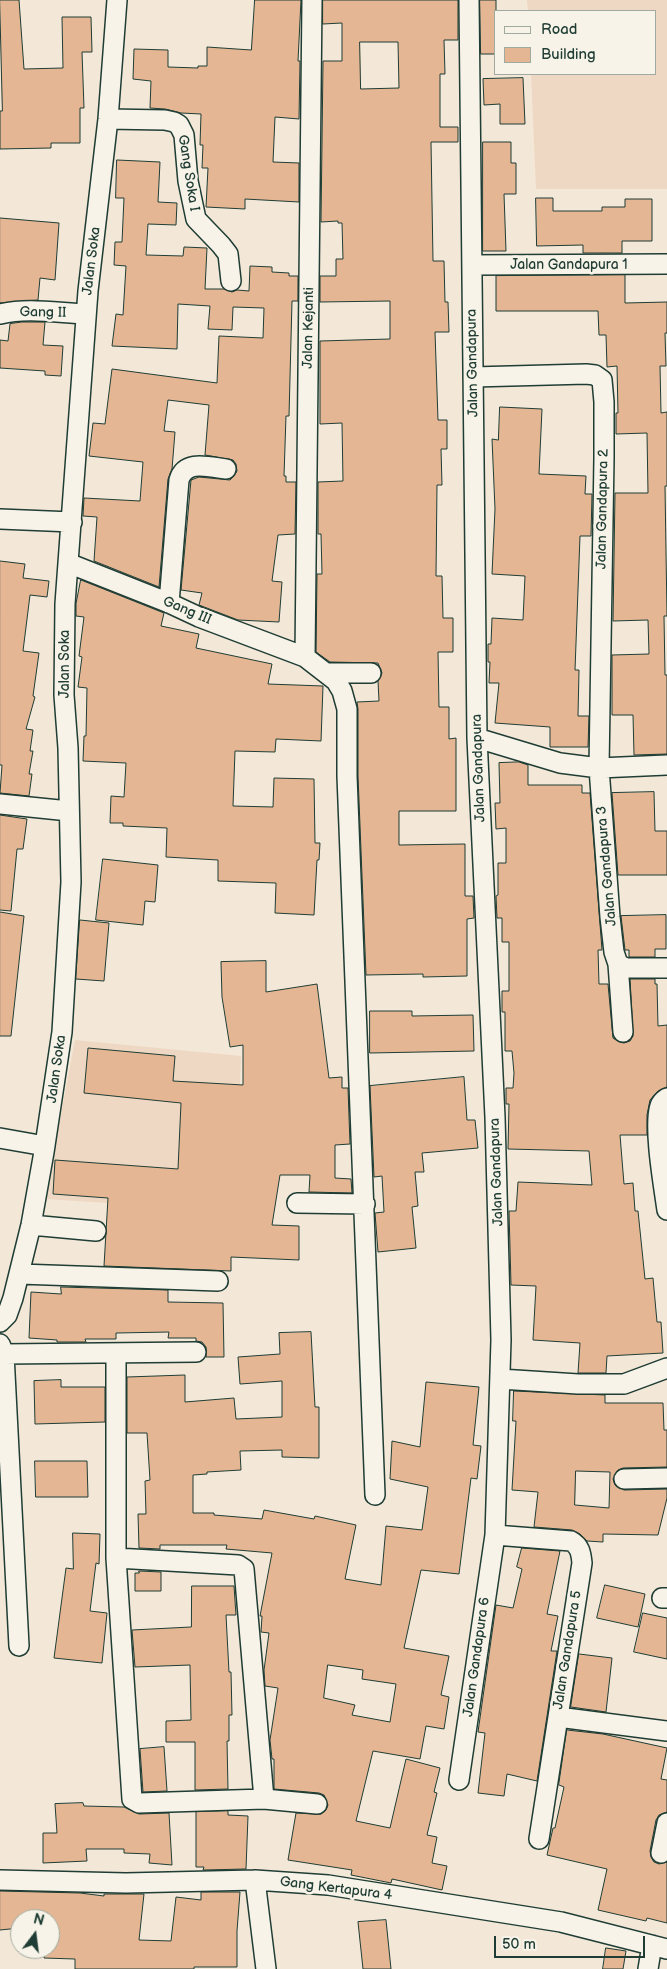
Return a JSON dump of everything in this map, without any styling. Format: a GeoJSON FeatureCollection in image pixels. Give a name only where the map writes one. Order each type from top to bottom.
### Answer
{"type":"FeatureCollection","features":[{"type":"Feature","properties":{"kind":"street","name":"Jalan Soka"},"geometry":{"type":"LineString","coordinates":[[0,1322],[7,1315],[20,1274],[31,1225],[62,1032],[70,882],[68,748],[64,695],[64,644],[68,563],[86,314],[108,119],[117,0]]}},
{"type":"Feature","properties":{"kind":"street","name":"Jalan Kejanti"},"geometry":{"type":"LineString","coordinates":[[305,656],[312,0]]}},
{"type":"Feature","properties":{"kind":"street","name":"Jalan Gandapura"},"geometry":{"type":"LineString","coordinates":[[469,0],[477,738],[496,1126],[501,1340],[495,1535]]}},
{"type":"Feature","properties":{"kind":"street","name":"Gang Soka I"},"geometry":{"type":"LineString","coordinates":[[108,119],[165,120],[179,125],[184,135],[188,181],[196,219],[228,254],[231,281]]}},
{"type":"Feature","properties":{"kind":"street","name":"Jalan Gandapura 1"},"geometry":{"type":"LineString","coordinates":[[472,265],[667,264]]}},
{"type":"Feature","properties":{"kind":"street","name":"Gang II"},"geometry":{"type":"LineString","coordinates":[[0,314],[8,312],[86,314]]}},
{"type":"Feature","properties":{"kind":"street","name":"Jalan Gandapura 2"},"geometry":{"type":"LineString","coordinates":[[473,377],[586,374],[595,375],[602,380],[604,458],[599,768]]}},
{"type":"Feature","properties":{"kind":"street"},"geometry":{"type":"LineString","coordinates":[[169,603],[181,474],[185,468],[195,466],[226,469]]}},
{"type":"Feature","properties":{"kind":"street"},"geometry":{"type":"LineString","coordinates":[[0,519],[72,522]]}},
{"type":"Feature","properties":{"kind":"street","name":"Gang III"},"geometry":{"type":"LineString","coordinates":[[68,563],[169,603],[199,617],[305,656],[336,681],[342,691],[347,709],[347,776],[375,1495]]}},
{"type":"Feature","properties":{"kind":"street"},"geometry":{"type":"LineString","coordinates":[[327,673],[371,673]]}},
{"type":"Feature","properties":{"kind":"street"},"geometry":{"type":"LineString","coordinates":[[477,738],[560,763],[599,768],[667,765]]}},
{"type":"Feature","properties":{"kind":"street","name":"Jalan Gandapura 3"},"geometry":{"type":"LineString","coordinates":[[599,768],[610,917],[614,952],[618,964],[623,1032]]}},
{"type":"Feature","properties":{"kind":"street"},"geometry":{"type":"LineString","coordinates":[[0,804],[69,811]]}},
{"type":"Feature","properties":{"kind":"street"},"geometry":{"type":"LineString","coordinates":[[618,964],[626,968],[667,968]]}},
{"type":"Feature","properties":{"kind":"street"},"geometry":{"type":"LineString","coordinates":[[667,1098],[659,1107],[658,1116],[658,1137],[667,1210]]}},
{"type":"Feature","properties":{"kind":"street"},"geometry":{"type":"LineString","coordinates":[[0,1138],[45,1146]]}},
{"type":"Feature","properties":{"kind":"street"},"geometry":{"type":"LineString","coordinates":[[297,1203],[365,1204]]}},
{"type":"Feature","properties":{"kind":"street"},"geometry":{"type":"LineString","coordinates":[[31,1225],[96,1231]]}},
{"type":"Feature","properties":{"kind":"street"},"geometry":{"type":"LineString","coordinates":[[20,1274],[218,1280]]}},
{"type":"Feature","properties":{"kind":"street"},"geometry":{"type":"LineString","coordinates":[[19,1646],[2,1349],[116,1353],[196,1352]]}},
{"type":"Feature","properties":{"kind":"street"},"geometry":{"type":"LineString","coordinates":[[116,1353],[116,1558],[132,1798],[139,1802],[264,1799],[317,1804]]}},
{"type":"Feature","properties":{"kind":"street"},"geometry":{"type":"LineString","coordinates":[[500,1379],[578,1384],[624,1384],[667,1368]]}},
{"type":"Feature","properties":{"kind":"street"},"geometry":{"type":"LineString","coordinates":[[624,1479],[667,1478]]}},
{"type":"Feature","properties":{"kind":"street","name":"Jalan Gandapura 5"},"geometry":{"type":"LineString","coordinates":[[495,1535],[571,1541],[577,1544],[581,1552],[582,1563],[539,1839]]}},
{"type":"Feature","properties":{"kind":"street","name":"Jalan Gandapura 6"},"geometry":{"type":"LineString","coordinates":[[459,1780],[495,1535]]}},
{"type":"Feature","properties":{"kind":"street"},"geometry":{"type":"LineString","coordinates":[[116,1558],[238,1566],[244,1569],[264,1799]]}},
{"type":"Feature","properties":{"kind":"street"},"geometry":{"type":"LineString","coordinates":[[558,1717],[667,1731]]}},
{"type":"Feature","properties":{"kind":"street"},"geometry":{"type":"LineString","coordinates":[[661,1853],[667,1824]]}},
{"type":"Feature","properties":{"kind":"street","name":"Gang Kertapura 4"},"geometry":{"type":"LineString","coordinates":[[0,1880],[126,1882],[255,1880],[328,1886],[561,1922],[659,1947]]}},
{"type":"Feature","properties":{"kind":"street"},"geometry":{"type":"LineString","coordinates":[[255,1880],[266,1969]]}},
{"type":"Feature","properties":{"kind":"street"},"geometry":{"type":"LineString","coordinates":[[648,1969],[659,1947]]}},
{"type":"Feature","properties":{"kind":"shaded area"},"geometry":{"type":"Polygon","coordinates":[[[527,0],[667,0],[667,189],[536,189],[531,75],[657,75],[657,10],[528,10],[527,0]]]}},
{"type":"Feature","properties":{"kind":"shaded area"},"geometry":{"type":"Polygon","coordinates":[[[75,1040],[241,1056],[235,1211],[45,1199],[75,1040]]]}},
{"type":"Feature","properties":{"kind":"building"},"geometry":{"type":"Polygon","coordinates":[[[0,0],[19,0],[24,69],[63,68],[62,17],[91,17],[92,52],[82,52],[84,108],[80,108],[80,143],[51,143],[51,148],[0,149],[0,111],[2,111],[0,0]]]}},
{"type":"Feature","properties":{"kind":"building"},"geometry":{"type":"Polygon","coordinates":[[[255,0],[301,0],[298,61],[300,61],[299,119],[275,117],[273,162],[299,163],[299,202],[245,199],[245,209],[206,207],[208,168],[202,168],[203,145],[200,145],[201,114],[150,108],[151,81],[133,79],[134,49],[168,50],[168,67],[198,68],[198,66],[207,66],[207,47],[251,50],[255,0]]]}},
{"type":"Feature","properties":{"kind":"building"},"geometry":{"type":"Polygon","coordinates":[[[323,0],[458,0],[458,40],[444,40],[445,74],[440,74],[440,127],[458,127],[458,142],[431,142],[433,261],[444,261],[445,302],[448,302],[449,332],[435,332],[438,420],[447,420],[447,449],[441,449],[442,485],[437,485],[436,576],[442,576],[443,618],[453,618],[453,652],[438,652],[439,707],[449,707],[449,739],[456,738],[456,811],[399,811],[399,845],[465,844],[465,896],[473,896],[474,918],[467,919],[467,976],[423,977],[423,974],[366,975],[357,702],[379,701],[378,681],[382,673],[378,663],[330,662],[316,652],[317,574],[322,574],[321,534],[318,534],[318,482],[343,481],[342,423],[320,424],[320,341],[390,339],[390,301],[320,302],[320,276],[336,276],[336,259],[343,259],[342,223],[338,223],[338,221],[321,222],[323,61],[342,61],[342,23],[323,24],[323,0]],[[360,42],[361,89],[399,88],[398,42],[360,42]]]}},
{"type":"Feature","properties":{"kind":"building"},"geometry":{"type":"Polygon","coordinates":[[[480,0],[496,0],[496,10],[494,10],[494,54],[481,54],[480,0]]]}},
{"type":"Feature","properties":{"kind":"building"},"geometry":{"type":"Polygon","coordinates":[[[523,78],[525,124],[500,124],[500,104],[484,105],[483,79],[523,78]]]}},
{"type":"Feature","properties":{"kind":"building"},"geometry":{"type":"Polygon","coordinates":[[[483,142],[511,142],[511,163],[516,163],[516,194],[504,194],[506,251],[483,251],[483,142]]]}},
{"type":"Feature","properties":{"kind":"building"},"geometry":{"type":"Polygon","coordinates":[[[117,160],[160,162],[158,202],[177,203],[176,225],[148,224],[146,255],[183,256],[184,247],[207,248],[205,289],[224,289],[232,292],[237,290],[249,291],[250,266],[272,267],[272,272],[289,273],[289,276],[298,276],[298,301],[292,301],[289,416],[286,416],[284,476],[286,476],[286,482],[296,482],[295,534],[278,535],[272,581],[282,582],[279,622],[238,620],[199,605],[202,593],[181,590],[191,480],[199,477],[230,480],[237,471],[233,460],[205,455],[209,405],[168,400],[164,431],[175,432],[172,469],[168,479],[159,587],[94,561],[97,517],[83,516],[84,498],[140,501],[143,462],[89,456],[93,423],[105,424],[112,369],[217,383],[219,336],[263,338],[264,308],[233,307],[232,330],[208,329],[210,306],[178,304],[177,349],[112,346],[116,314],[123,315],[126,266],[114,265],[115,242],[122,242],[124,198],[116,198],[117,160]]]}},
{"type":"Feature","properties":{"kind":"building"},"geometry":{"type":"Polygon","coordinates":[[[536,198],[553,198],[553,211],[602,211],[602,207],[625,207],[625,199],[652,199],[652,241],[622,241],[622,253],[583,253],[583,245],[537,246],[536,198]]]}},
{"type":"Feature","properties":{"kind":"building"},"geometry":{"type":"Polygon","coordinates":[[[0,218],[59,223],[55,280],[40,278],[38,300],[0,303],[0,218]]]}},
{"type":"Feature","properties":{"kind":"building"},"geometry":{"type":"Polygon","coordinates":[[[625,275],[625,303],[667,302],[667,333],[665,333],[666,366],[660,366],[661,413],[667,412],[667,486],[665,486],[667,616],[664,616],[665,675],[667,675],[667,754],[634,755],[633,715],[612,715],[612,655],[649,654],[648,620],[613,621],[615,493],[648,493],[647,433],[616,434],[616,413],[618,413],[617,366],[607,367],[606,335],[599,335],[598,311],[496,311],[496,276],[625,275]]]}},
{"type":"Feature","properties":{"kind":"building"},"geometry":{"type":"Polygon","coordinates":[[[45,322],[43,345],[63,346],[61,376],[45,375],[45,371],[0,368],[0,340],[8,341],[10,324],[45,322]]]}},
{"type":"Feature","properties":{"kind":"building"},"geometry":{"type":"Polygon","coordinates":[[[500,407],[542,409],[539,474],[586,476],[585,494],[592,494],[591,536],[580,536],[575,670],[579,670],[578,716],[589,716],[588,747],[550,747],[550,727],[495,723],[499,683],[489,683],[490,662],[488,662],[488,644],[491,644],[492,618],[523,620],[525,576],[492,574],[495,509],[492,439],[498,440],[500,407]]]}},
{"type":"Feature","properties":{"kind":"building"},"geometry":{"type":"Polygon","coordinates":[[[0,561],[25,564],[23,578],[49,581],[47,597],[30,595],[23,651],[39,653],[33,696],[35,697],[26,729],[33,730],[30,751],[33,751],[29,774],[32,774],[29,796],[0,793],[2,765],[0,765],[0,561]]]}},
{"type":"Feature","properties":{"kind":"building"},"geometry":{"type":"Polygon","coordinates":[[[81,580],[164,613],[161,626],[199,634],[196,648],[272,664],[268,684],[323,686],[321,741],[276,739],[275,752],[235,751],[233,806],[273,807],[274,778],[314,779],[315,843],[320,843],[319,860],[317,860],[314,915],[275,913],[276,883],[218,881],[218,860],[166,857],[167,828],[123,826],[123,823],[110,823],[111,796],[124,797],[126,763],[83,761],[84,736],[86,736],[87,688],[78,687],[82,657],[79,656],[84,617],[76,616],[76,604],[81,580]]]}},
{"type":"Feature","properties":{"kind":"building"},"geometry":{"type":"Polygon","coordinates":[[[519,762],[528,765],[528,785],[582,785],[582,793],[590,793],[602,950],[598,950],[599,984],[608,984],[613,1038],[624,1043],[630,1041],[633,1036],[630,979],[655,979],[655,984],[657,984],[658,1026],[667,1025],[667,1087],[658,1091],[650,1100],[647,1115],[647,1135],[620,1135],[624,1184],[633,1183],[645,1279],[653,1278],[657,1322],[661,1322],[663,1353],[607,1356],[606,1373],[578,1373],[580,1343],[533,1340],[536,1286],[511,1285],[509,1211],[516,1211],[518,1182],[592,1185],[589,1151],[508,1149],[509,1104],[506,1104],[506,1088],[513,1088],[514,1073],[512,1051],[505,1051],[505,1012],[502,1012],[502,991],[509,991],[509,942],[502,942],[502,918],[497,918],[496,896],[498,895],[498,863],[506,863],[506,828],[496,829],[495,803],[500,803],[499,763],[519,762]]]}},
{"type":"Feature","properties":{"kind":"building"},"geometry":{"type":"Polygon","coordinates":[[[654,792],[655,831],[667,831],[667,875],[618,875],[612,793],[654,792]]]}},
{"type":"Feature","properties":{"kind":"building"},"geometry":{"type":"Polygon","coordinates":[[[0,815],[27,819],[23,849],[17,849],[11,911],[0,910],[0,815]]]}},
{"type":"Feature","properties":{"kind":"building"},"geometry":{"type":"Polygon","coordinates":[[[103,859],[158,865],[155,902],[145,901],[143,925],[96,920],[103,859]]]}},
{"type":"Feature","properties":{"kind":"building"},"geometry":{"type":"Polygon","coordinates":[[[0,912],[24,916],[11,1036],[0,1036],[0,912]]]}},
{"type":"Feature","properties":{"kind":"building"},"geometry":{"type":"Polygon","coordinates":[[[666,915],[666,949],[655,949],[655,957],[629,957],[629,950],[625,950],[621,916],[666,915]]]}},
{"type":"Feature","properties":{"kind":"building"},"geometry":{"type":"Polygon","coordinates":[[[80,920],[109,923],[104,981],[76,979],[80,920]]]}},
{"type":"Feature","properties":{"kind":"building"},"geometry":{"type":"Polygon","coordinates":[[[266,961],[266,992],[317,984],[329,1078],[342,1077],[342,1088],[348,1088],[350,1144],[335,1145],[335,1178],[351,1179],[352,1193],[309,1192],[310,1175],[280,1175],[272,1225],[299,1226],[299,1260],[231,1257],[231,1271],[104,1266],[108,1198],[53,1194],[55,1160],[178,1169],[181,1103],[84,1093],[88,1048],[175,1056],[173,1081],[243,1085],[243,1045],[230,1047],[222,997],[221,962],[266,961]]]}},
{"type":"Feature","properties":{"kind":"building"},"geometry":{"type":"Polygon","coordinates":[[[370,1011],[412,1011],[412,1016],[473,1015],[474,1051],[370,1053],[370,1011]]]}},
{"type":"Feature","properties":{"kind":"building"},"geometry":{"type":"Polygon","coordinates":[[[464,1077],[467,1120],[475,1120],[478,1148],[422,1153],[424,1172],[415,1172],[418,1206],[412,1207],[416,1248],[378,1252],[375,1213],[384,1212],[382,1176],[374,1177],[370,1086],[464,1077]]]}},
{"type":"Feature","properties":{"kind":"building"},"geometry":{"type":"Polygon","coordinates":[[[61,1287],[168,1290],[168,1302],[223,1303],[224,1357],[206,1357],[206,1347],[202,1342],[196,1341],[196,1338],[168,1338],[169,1332],[116,1333],[116,1339],[85,1339],[86,1342],[57,1342],[57,1340],[29,1338],[31,1292],[61,1294],[61,1287]]]}},
{"type":"Feature","properties":{"kind":"building"},"geometry":{"type":"Polygon","coordinates":[[[311,1332],[315,1407],[319,1407],[319,1458],[282,1457],[282,1450],[240,1451],[241,1470],[207,1472],[207,1474],[193,1475],[193,1513],[214,1513],[214,1515],[262,1519],[264,1510],[314,1519],[315,1516],[356,1525],[345,1579],[381,1585],[386,1526],[422,1530],[428,1487],[390,1479],[392,1441],[420,1447],[426,1382],[479,1387],[473,1445],[481,1446],[477,1479],[471,1478],[459,1574],[421,1570],[404,1648],[449,1656],[441,1695],[449,1697],[444,1729],[426,1726],[420,1759],[373,1751],[356,1821],[390,1828],[406,1759],[440,1768],[434,1792],[437,1793],[427,1835],[437,1837],[432,1863],[447,1866],[442,1890],[392,1879],[391,1883],[351,1875],[352,1870],[288,1860],[296,1813],[321,1814],[328,1805],[324,1795],[319,1793],[274,1789],[274,1759],[272,1759],[270,1740],[278,1688],[265,1686],[264,1670],[269,1633],[261,1632],[262,1616],[260,1616],[272,1553],[226,1549],[227,1545],[160,1545],[160,1549],[139,1548],[138,1514],[146,1514],[145,1481],[150,1480],[147,1433],[127,1433],[127,1377],[185,1375],[185,1402],[234,1398],[236,1419],[282,1417],[282,1381],[240,1384],[238,1357],[280,1354],[279,1333],[311,1332]],[[328,1665],[324,1698],[355,1705],[352,1715],[390,1722],[396,1684],[362,1679],[363,1670],[328,1665]]]}},
{"type":"Feature","properties":{"kind":"building"},"geometry":{"type":"Polygon","coordinates":[[[61,1380],[61,1387],[105,1387],[105,1422],[35,1424],[34,1381],[61,1380]]]}},
{"type":"Feature","properties":{"kind":"building"},"geometry":{"type":"Polygon","coordinates":[[[514,1391],[605,1395],[605,1403],[663,1403],[664,1430],[667,1430],[667,1467],[623,1468],[618,1470],[613,1479],[615,1485],[624,1490],[667,1489],[667,1498],[658,1535],[603,1534],[603,1542],[587,1541],[580,1534],[572,1530],[534,1527],[538,1492],[512,1490],[516,1421],[513,1421],[514,1391]],[[576,1471],[575,1505],[609,1508],[610,1472],[576,1471]]]}},
{"type":"Feature","properties":{"kind":"building"},"geometry":{"type":"Polygon","coordinates":[[[35,1461],[87,1461],[88,1497],[36,1497],[35,1461]]]}},
{"type":"Feature","properties":{"kind":"building"},"geometry":{"type":"Polygon","coordinates":[[[73,1533],[100,1534],[99,1564],[96,1563],[90,1611],[107,1613],[102,1663],[54,1658],[66,1568],[73,1569],[73,1533]]]}},
{"type":"Feature","properties":{"kind":"building"},"geometry":{"type":"Polygon","coordinates":[[[522,1548],[560,1551],[547,1614],[558,1616],[551,1651],[557,1651],[537,1781],[507,1774],[504,1796],[478,1793],[485,1733],[478,1732],[496,1605],[513,1608],[522,1569],[517,1567],[522,1548]]]}},
{"type":"Feature","properties":{"kind":"building"},"geometry":{"type":"Polygon","coordinates":[[[139,1571],[161,1572],[161,1591],[135,1591],[135,1573],[139,1573],[139,1571]]]}},
{"type":"Feature","properties":{"kind":"building"},"geometry":{"type":"Polygon","coordinates":[[[605,1585],[645,1594],[638,1627],[597,1618],[605,1585]]]}},
{"type":"Feature","properties":{"kind":"building"},"geometry":{"type":"Polygon","coordinates":[[[192,1586],[234,1586],[236,1615],[226,1615],[229,1672],[231,1672],[232,1715],[229,1715],[229,1741],[227,1741],[228,1789],[195,1790],[195,1742],[166,1742],[166,1721],[191,1720],[190,1665],[135,1667],[132,1630],[191,1627],[192,1586]]]}},
{"type":"Feature","properties":{"kind":"building"},"geometry":{"type":"Polygon","coordinates":[[[643,1613],[667,1618],[667,1659],[634,1652],[643,1613]]]}},
{"type":"Feature","properties":{"kind":"building"},"geometry":{"type":"Polygon","coordinates":[[[579,1654],[612,1658],[606,1712],[571,1707],[579,1654]]]}},
{"type":"Feature","properties":{"kind":"building"},"geometry":{"type":"Polygon","coordinates":[[[567,1730],[603,1734],[667,1748],[661,1779],[667,1780],[667,1812],[659,1815],[656,1820],[650,1851],[654,1862],[659,1864],[667,1862],[667,1923],[647,1918],[646,1921],[598,1910],[607,1869],[547,1855],[564,1787],[559,1785],[567,1730]]]}},
{"type":"Feature","properties":{"kind":"building"},"geometry":{"type":"Polygon","coordinates":[[[164,1747],[167,1791],[143,1792],[140,1749],[164,1747]]]}},
{"type":"Feature","properties":{"kind":"building"},"geometry":{"type":"Polygon","coordinates":[[[83,1803],[84,1806],[124,1807],[139,1814],[169,1813],[172,1865],[149,1863],[150,1854],[124,1853],[124,1849],[86,1849],[87,1861],[43,1863],[43,1833],[57,1833],[55,1804],[83,1803]]]}},
{"type":"Feature","properties":{"kind":"building"},"geometry":{"type":"Polygon","coordinates":[[[228,1811],[228,1815],[248,1816],[246,1869],[203,1870],[204,1867],[196,1867],[196,1812],[228,1811]]]}},
{"type":"Feature","properties":{"kind":"building"},"geometry":{"type":"Polygon","coordinates":[[[0,1891],[80,1893],[104,1896],[104,1894],[144,1894],[139,1940],[171,1941],[176,1897],[201,1900],[201,1892],[240,1892],[237,1967],[75,1969],[75,1959],[60,1959],[60,1909],[10,1909],[10,1929],[0,1930],[0,1891]]]}},
{"type":"Feature","properties":{"kind":"building"},"geometry":{"type":"Polygon","coordinates":[[[386,1920],[391,1969],[363,1969],[358,1922],[386,1920]]]}},
{"type":"Feature","properties":{"kind":"building"},"geometry":{"type":"Polygon","coordinates":[[[606,1948],[626,1951],[623,1969],[603,1969],[606,1948]]]}}]}
